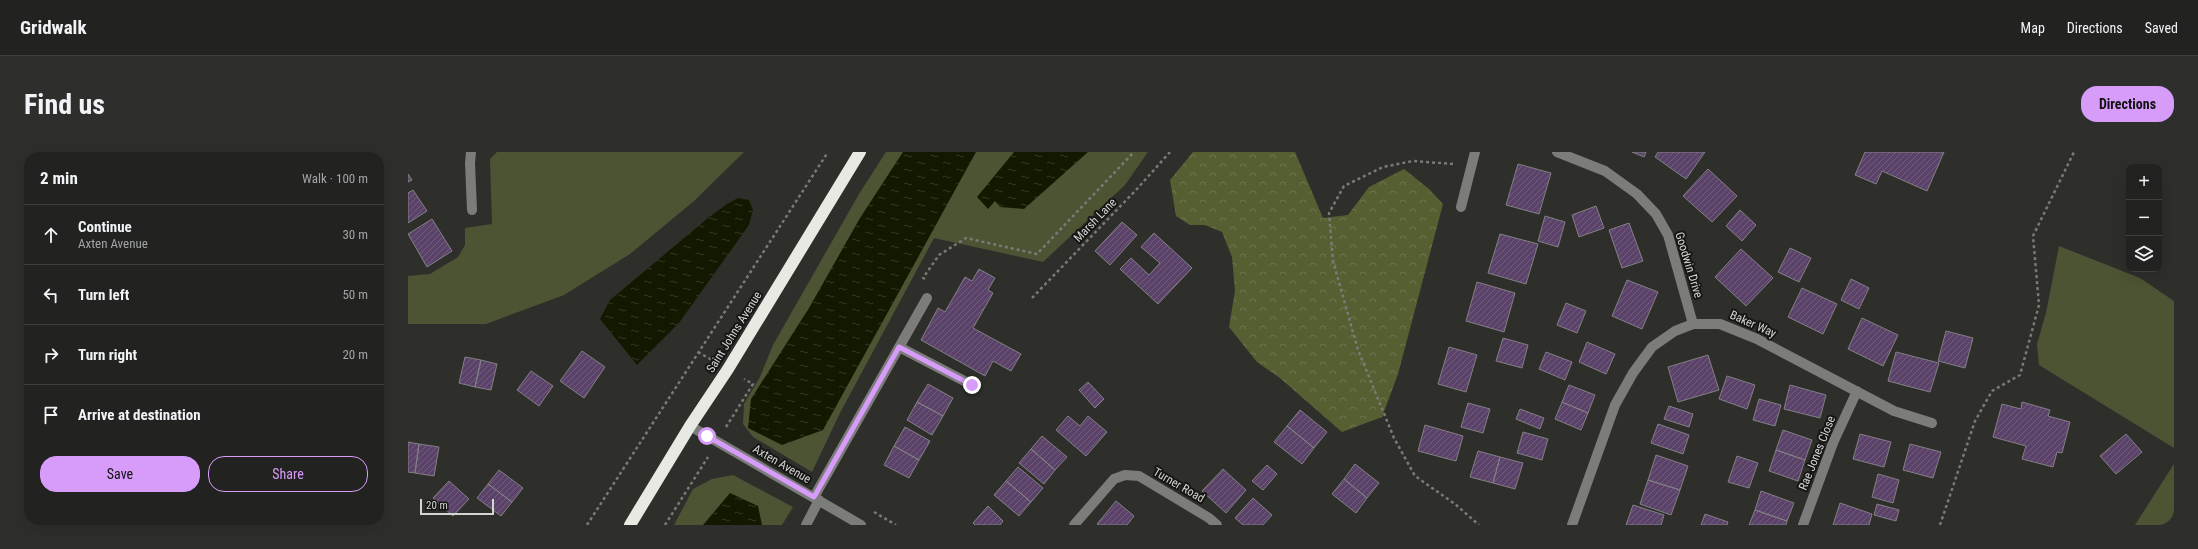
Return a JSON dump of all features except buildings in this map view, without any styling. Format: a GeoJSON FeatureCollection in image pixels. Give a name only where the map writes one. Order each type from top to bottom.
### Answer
{"type":"FeatureCollection","features":[{"type":"Feature","properties":{"kind":"highway","name":"Saint Johns Avenue"},"geometry":{"type":"LineString","coordinates":[[630,525],[690,426],[728,369],[860,152]]}},
{"type":"Feature","properties":{"kind":"street"},"geometry":{"type":"LineString","coordinates":[[471,152],[472,210]]}},
{"type":"Feature","properties":{"kind":"street"},"geometry":{"type":"LineString","coordinates":[[1461,207],[1475,152]]}},
{"type":"Feature","properties":{"kind":"street","name":"Goodwin Drive"},"geometry":{"type":"LineString","coordinates":[[1557,152],[1605,171],[1637,194],[1656,214],[1668,235],[1693,324]]}},
{"type":"Feature","properties":{"kind":"street"},"geometry":{"type":"LineString","coordinates":[[806,525],[816,498],[927,298]]}},
{"type":"Feature","properties":{"kind":"street","name":"Baker Way"},"geometry":{"type":"LineString","coordinates":[[1572,525],[1615,405],[1632,373],[1652,347],[1675,331],[1693,324],[1720,324],[1757,339],[1894,411],[1932,423]]}},
{"type":"Feature","properties":{"kind":"street"},"geometry":{"type":"LineString","coordinates":[[899,347],[972,385]]}},
{"type":"Feature","properties":{"kind":"street","name":"Rae Jones Close"},"geometry":{"type":"LineString","coordinates":[[1803,525],[1833,443],[1857,391]]}},
{"type":"Feature","properties":{"kind":"street","name":"Axten Avenue"},"geometry":{"type":"LineString","coordinates":[[690,426],[861,525]]}},
{"type":"Feature","properties":{"kind":"street","name":"Turner Road"},"geometry":{"type":"LineString","coordinates":[[1074,525],[1114,479],[1125,475],[1138,476],[1209,518],[1217,525]]}},
{"type":"Feature","properties":{"kind":"path"},"geometry":{"type":"LineString","coordinates":[[587,525],[828,152]]}},
{"type":"Feature","properties":{"kind":"path"},"geometry":{"type":"LineString","coordinates":[[927,298],[935,284],[923,278],[939,254],[966,238],[1037,254],[1134,152]]}},
{"type":"Feature","properties":{"kind":"path","name":"Marsh Lane"},"geometry":{"type":"LineString","coordinates":[[1032,298],[1136,190],[1170,152]]}},
{"type":"Feature","properties":{"kind":"path"},"geometry":{"type":"LineString","coordinates":[[1940,525],[1975,421],[1992,391],[2020,375],[2039,305],[2033,236],[2074,152]]}},
{"type":"Feature","properties":{"kind":"path"},"geometry":{"type":"LineString","coordinates":[[1471,168],[1446,162],[1413,161],[1383,167],[1344,186],[1329,213],[1334,261],[1358,350],[1394,438],[1415,476],[1455,504],[1479,525]]}},
{"type":"Feature","properties":{"kind":"path"},"geometry":{"type":"LineString","coordinates":[[665,525],[717,443]]}},
{"type":"Feature","properties":{"kind":"shaded area"},"geometry":{"type":"Polygon","coordinates":[[[497,152],[744,152],[694,201],[630,254],[564,295],[486,324],[408,324],[408,276],[430,274],[458,257],[465,245],[465,228],[492,224],[490,159],[497,152]]]}},
{"type":"Feature","properties":{"kind":"shaded area"},"geometry":{"type":"Polygon","coordinates":[[[886,152],[1148,152],[1125,185],[1043,262],[934,238],[840,413],[812,472],[753,437],[743,424],[744,404],[760,377],[773,345],[859,194],[886,152]]]}},
{"type":"Feature","properties":{"kind":"shaded area"},"geometry":{"type":"Polygon","coordinates":[[[2059,246],[2140,278],[2174,301],[2174,448],[2039,365],[2037,344],[2046,313],[2059,246]]]}},
{"type":"Feature","properties":{"kind":"shaded area"},"geometry":{"type":"Polygon","coordinates":[[[2174,464],[2174,525],[2135,525],[2174,464]]]}},
{"type":"Feature","properties":{"kind":"shaded area"},"geometry":{"type":"Polygon","coordinates":[[[733,475],[793,507],[782,525],[674,525],[693,489],[712,479],[733,475]]]}},
{"type":"Feature","properties":{"kind":"green space"},"geometry":{"type":"Polygon","coordinates":[[[1193,152],[1295,152],[1323,218],[1348,215],[1369,187],[1404,169],[1429,189],[1443,204],[1398,374],[1382,417],[1342,432],[1280,378],[1257,362],[1229,327],[1235,291],[1232,257],[1222,232],[1205,225],[1190,225],[1176,216],[1170,180],[1193,152]]]}},
{"type":"Feature","properties":{"kind":"water"},"geometry":{"type":"Polygon","coordinates":[[[903,152],[976,152],[823,430],[782,445],[748,428],[751,399],[809,308],[860,218],[903,152]]]}},
{"type":"Feature","properties":{"kind":"water"},"geometry":{"type":"Polygon","coordinates":[[[1014,152],[1088,152],[1024,209],[1000,207],[995,201],[988,209],[977,197],[1014,152]]]}},
{"type":"Feature","properties":{"kind":"water"},"geometry":{"type":"Polygon","coordinates":[[[738,198],[749,200],[753,210],[749,225],[679,323],[637,365],[600,319],[610,300],[708,218],[738,198]]]}},
{"type":"Feature","properties":{"kind":"water"},"geometry":{"type":"Polygon","coordinates":[[[730,493],[758,506],[762,525],[703,525],[730,493]]]}},
{"type":"Feature","properties":{"kind":"route"},"geometry":{"type":"LineString","coordinates":[[707,436],[814,497],[899,347],[972,385]]}}]}
